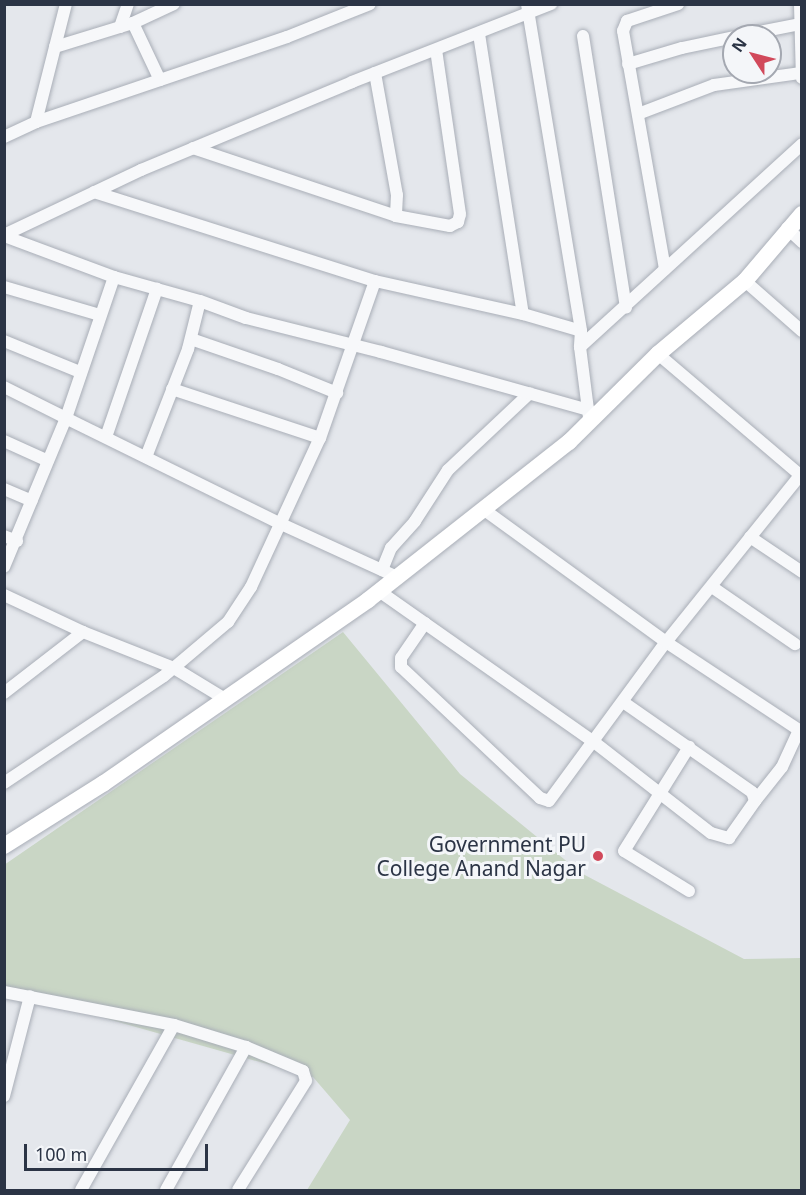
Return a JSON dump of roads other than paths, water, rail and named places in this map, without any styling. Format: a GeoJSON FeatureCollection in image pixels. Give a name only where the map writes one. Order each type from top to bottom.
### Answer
{"type":"FeatureCollection","features":[{"type":"Feature","properties":{"kind":"street"},"geometry":{"type":"LineString","coordinates":[[36,122],[66,4]]}},
{"type":"Feature","properties":{"kind":"street"},"geometry":{"type":"LineString","coordinates":[[120,27],[128,4]]}},
{"type":"Feature","properties":{"kind":"street"},"geometry":{"type":"LineString","coordinates":[[55,47],[133,23],[174,4]]}},
{"type":"Feature","properties":{"kind":"street"},"geometry":{"type":"LineString","coordinates":[[4,137],[36,122],[287,37],[370,4]]}},
{"type":"Feature","properties":{"kind":"street"},"geometry":{"type":"LineString","coordinates":[[4,236],[94,192],[193,148],[375,73],[479,34],[528,9],[551,4]]}},
{"type":"Feature","properties":{"kind":"street"},"geometry":{"type":"LineString","coordinates":[[665,269],[623,31],[625,23],[678,4]]}},
{"type":"Feature","properties":{"kind":"street"},"geometry":{"type":"LineString","coordinates":[[800,4],[801,78]]}},
{"type":"Feature","properties":{"kind":"street"},"geometry":{"type":"LineString","coordinates":[[528,9],[581,331],[580,348],[589,416]]}},
{"type":"Feature","properties":{"kind":"street"},"geometry":{"type":"LineString","coordinates":[[133,23],[160,81]]}},
{"type":"Feature","properties":{"kind":"street"},"geometry":{"type":"LineString","coordinates":[[782,28],[801,24]]}},
{"type":"Feature","properties":{"kind":"street"},"geometry":{"type":"LineString","coordinates":[[479,34],[523,315]]}},
{"type":"Feature","properties":{"kind":"street"},"geometry":{"type":"LineString","coordinates":[[584,36],[626,308]]}},
{"type":"Feature","properties":{"kind":"street"},"geometry":{"type":"LineString","coordinates":[[628,64],[682,48],[722,40]]}},
{"type":"Feature","properties":{"kind":"street"},"geometry":{"type":"LineString","coordinates":[[193,148],[396,216],[446,227],[460,218],[436,50]]}},
{"type":"Feature","properties":{"kind":"street"},"geometry":{"type":"LineString","coordinates":[[375,73],[397,195],[396,216]]}},
{"type":"Feature","properties":{"kind":"street"},"geometry":{"type":"LineString","coordinates":[[638,114],[714,85],[801,73]]}},
{"type":"Feature","properties":{"kind":"street"},"geometry":{"type":"LineString","coordinates":[[580,348],[626,308],[801,144]]}},
{"type":"Feature","properties":{"kind":"street"},"geometry":{"type":"LineString","coordinates":[[94,192],[375,281],[523,315],[581,331]]}},
{"type":"Feature","properties":{"kind":"street"},"geometry":{"type":"LineString","coordinates":[[389,574],[483,509],[568,442],[589,416],[745,281],[801,214]]}},
{"type":"Feature","properties":{"kind":"street"},"geometry":{"type":"LineString","coordinates":[[787,228],[801,242]]}},
{"type":"Feature","properties":{"kind":"street"},"geometry":{"type":"LineString","coordinates":[[4,236],[114,277],[200,301],[246,318],[530,393],[589,416]]}},
{"type":"Feature","properties":{"kind":"street"},"geometry":{"type":"LineString","coordinates":[[4,567],[17,541],[66,418],[114,277]]}},
{"type":"Feature","properties":{"kind":"street"},"geometry":{"type":"LineString","coordinates":[[4,783],[174,668],[228,622],[246,597],[320,438],[375,281]]}},
{"type":"Feature","properties":{"kind":"street"},"geometry":{"type":"LineString","coordinates":[[745,281],[801,331]]}},
{"type":"Feature","properties":{"kind":"street"},"geometry":{"type":"LineString","coordinates":[[4,286],[100,315]]}},
{"type":"Feature","properties":{"kind":"street"},"geometry":{"type":"LineString","coordinates":[[106,437],[157,289]]}},
{"type":"Feature","properties":{"kind":"street"},"geometry":{"type":"LineString","coordinates":[[146,457],[191,339],[200,301]]}},
{"type":"Feature","properties":{"kind":"street"},"geometry":{"type":"LineString","coordinates":[[191,339],[337,393]]}},
{"type":"Feature","properties":{"kind":"street"},"geometry":{"type":"LineString","coordinates":[[4,341],[80,372]]}},
{"type":"Feature","properties":{"kind":"street"},"geometry":{"type":"LineString","coordinates":[[425,623],[401,658],[400,667],[540,798],[546,801],[552,799],[666,642],[800,474],[658,354]]}},
{"type":"Feature","properties":{"kind":"street"},"geometry":{"type":"LineString","coordinates":[[4,387],[281,524],[389,574]]}},
{"type":"Feature","properties":{"kind":"street"},"geometry":{"type":"LineString","coordinates":[[172,389],[320,438]]}},
{"type":"Feature","properties":{"kind":"street"},"geometry":{"type":"LineString","coordinates":[[4,846],[104,783],[379,591],[389,574],[392,548],[415,521],[448,470],[530,393]]}},
{"type":"Feature","properties":{"kind":"street"},"geometry":{"type":"LineString","coordinates":[[4,441],[48,461]]}},
{"type":"Feature","properties":{"kind":"street"},"geometry":{"type":"LineString","coordinates":[[4,489],[32,501]]}},
{"type":"Feature","properties":{"kind":"street"},"geometry":{"type":"LineString","coordinates":[[379,591],[594,742],[659,795],[711,833],[724,839],[729,838],[782,767],[800,731],[666,642],[483,509]]}},
{"type":"Feature","properties":{"kind":"street"},"geometry":{"type":"LineString","coordinates":[[4,536],[17,541]]}},
{"type":"Feature","properties":{"kind":"street"},"geometry":{"type":"LineString","coordinates":[[750,537],[801,572]]}},
{"type":"Feature","properties":{"kind":"street"},"geometry":{"type":"LineString","coordinates":[[712,587],[795,644]]}},
{"type":"Feature","properties":{"kind":"street"},"geometry":{"type":"LineString","coordinates":[[6,599],[174,668],[225,699]]}},
{"type":"Feature","properties":{"kind":"street"},"geometry":{"type":"LineString","coordinates":[[4,693],[83,632]]}},
{"type":"Feature","properties":{"kind":"street"},"geometry":{"type":"LineString","coordinates":[[623,702],[752,792],[755,801]]}},
{"type":"Feature","properties":{"kind":"street"},"geometry":{"type":"LineString","coordinates":[[689,747],[624,851],[689,891]]}},
{"type":"Feature","properties":{"kind":"street"},"geometry":{"type":"LineString","coordinates":[[4,992],[174,1025],[246,1047],[303,1071],[306,1080],[238,1191]]}},
{"type":"Feature","properties":{"kind":"street"},"geometry":{"type":"LineString","coordinates":[[4,1096],[30,996]]}},
{"type":"Feature","properties":{"kind":"street"},"geometry":{"type":"LineString","coordinates":[[81,1191],[174,1025]]}},
{"type":"Feature","properties":{"kind":"street"},"geometry":{"type":"LineString","coordinates":[[166,1191],[246,1047]]}},
{"type":"Feature","properties":{"kind":"place","name":"Government PU College Anand Nagar"},"geometry":{"type":"Point","coordinates":[598,856]}}]}
